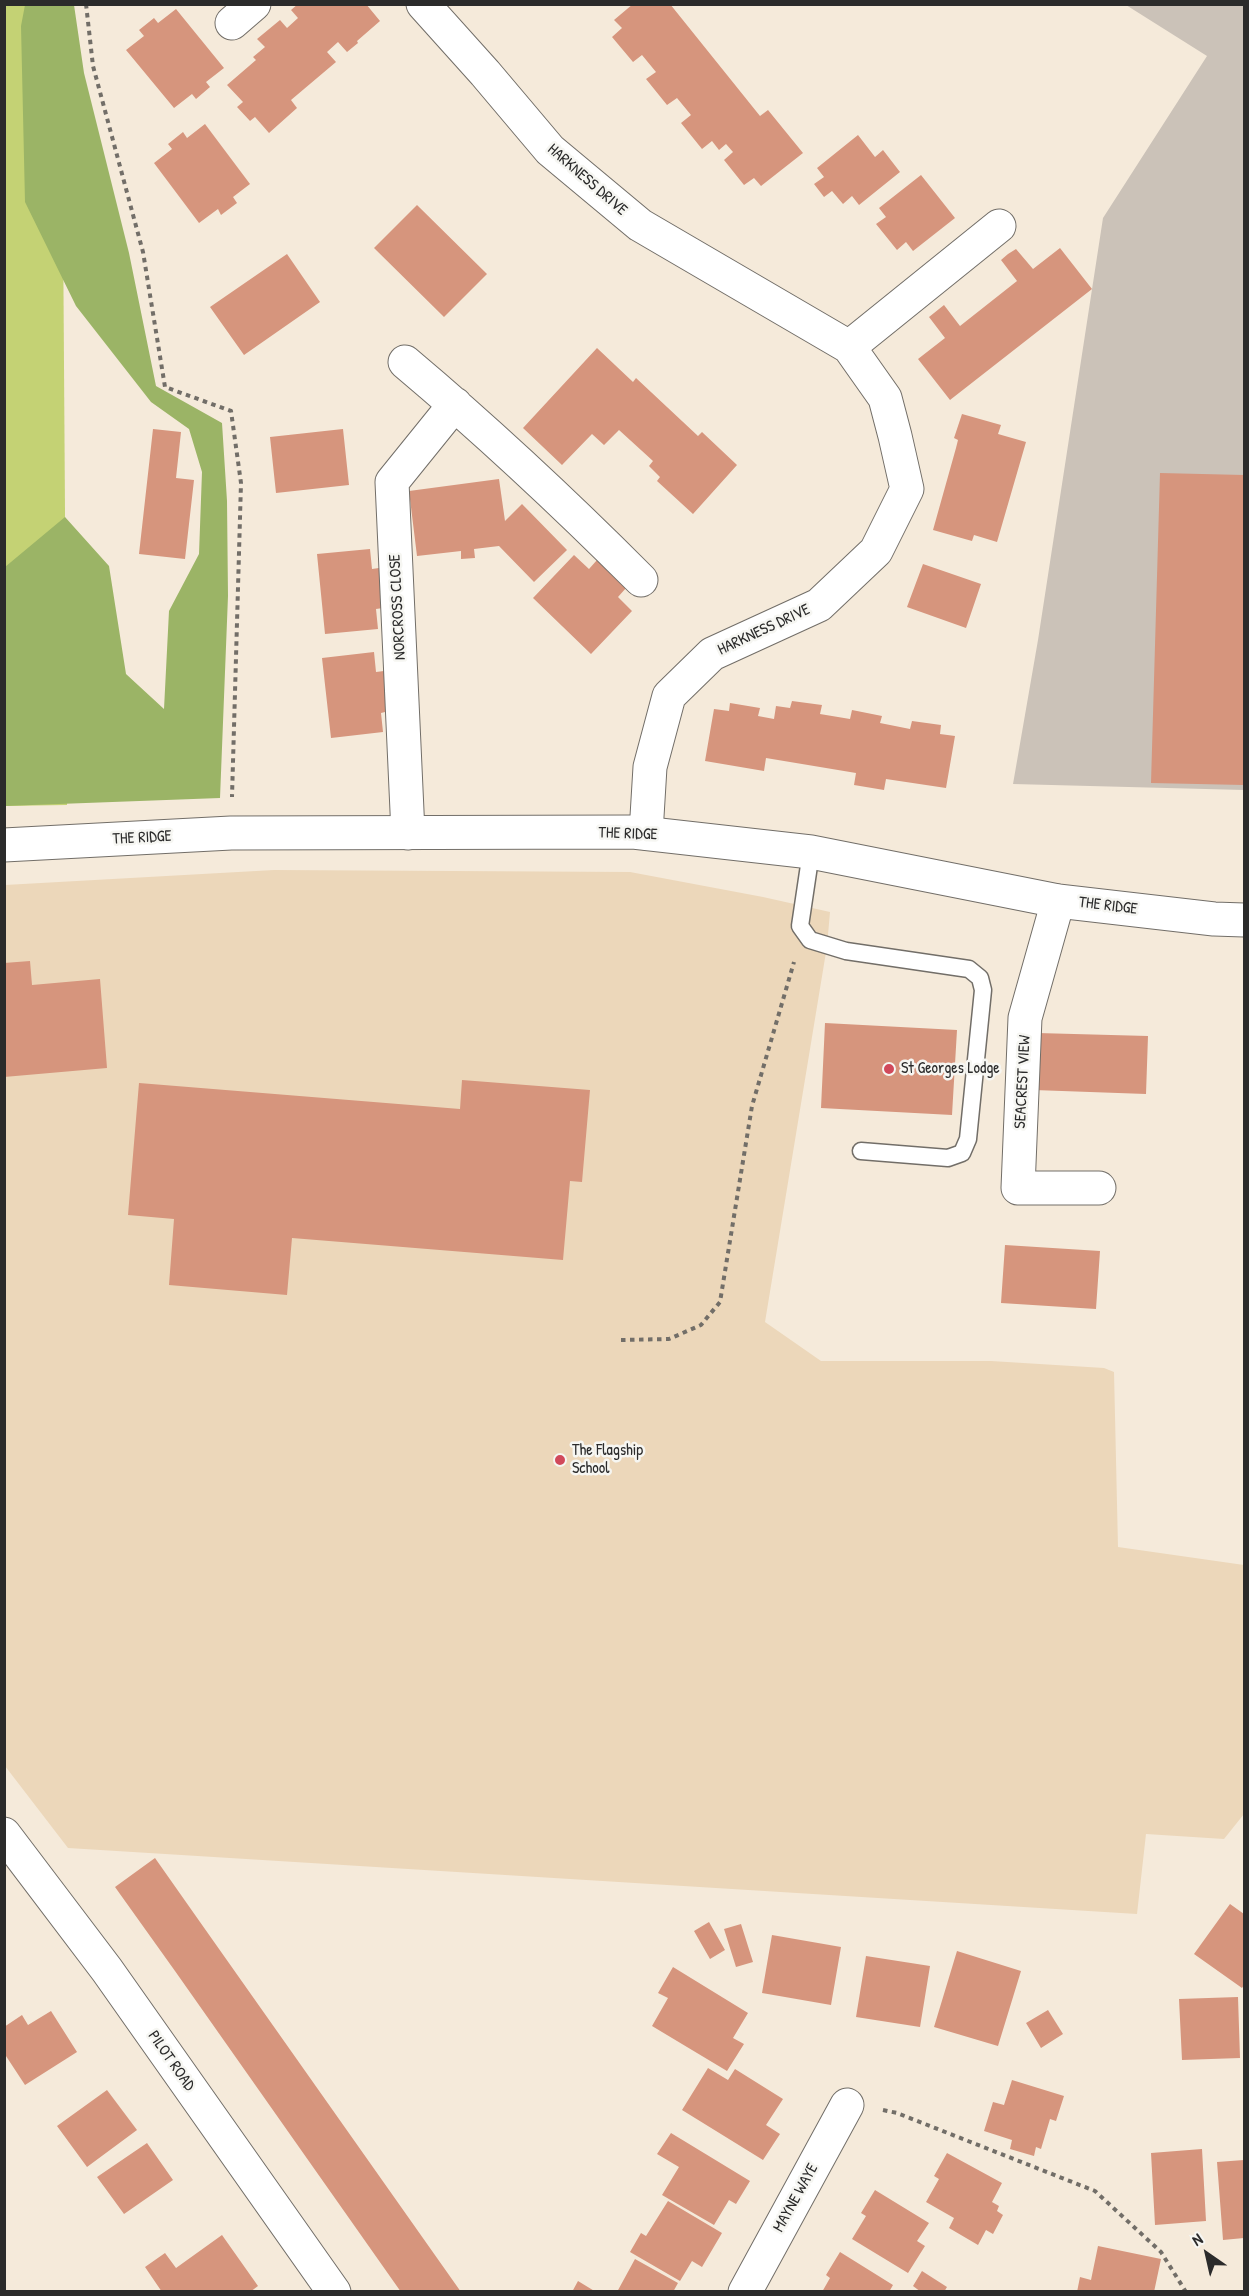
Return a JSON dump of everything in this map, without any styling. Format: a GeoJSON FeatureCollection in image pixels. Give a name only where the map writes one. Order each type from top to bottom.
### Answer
{"type":"FeatureCollection","features":[{"type":"Feature","properties":{"kind":"street","name":"HARKNESS DRIVE"},"geometry":{"type":"LineString","coordinates":[[423,4],[550,150],[640,225],[849,347],[885,398],[907,489],[876,551],[819,605],[712,654],[669,696],[650,767],[646,833]]}},
{"type":"Feature","properties":{"kind":"street"},"geometry":{"type":"LineString","coordinates":[[849,347],[999,226]]}},
{"type":"Feature","properties":{"kind":"street"},"geometry":{"type":"LineString","coordinates":[[405,362],[564,503],[641,580]]}},
{"type":"Feature","properties":{"kind":"street","name":"NORCROSS CLOSE"},"geometry":{"type":"LineString","coordinates":[[408,833],[392,482],[455,404]]}},
{"type":"Feature","properties":{"kind":"street","name":"THE RIDGE"},"geometry":{"type":"LineString","coordinates":[[4,845],[231,833],[646,833],[811,852],[1058,901],[1214,919],[1245,920]]}},
{"type":"Feature","properties":{"kind":"street","name":"SEACREST VIEW"},"geometry":{"type":"LineString","coordinates":[[1058,901],[1025,1018],[1018,1188],[1099,1188]]}},
{"type":"Feature","properties":{"kind":"street","name":"PILOT ROAD"},"geometry":{"type":"LineString","coordinates":[[4,1834],[107,1970],[334,2292]]}},
{"type":"Feature","properties":{"kind":"street","name":"MAYNE WAYE"},"geometry":{"type":"LineString","coordinates":[[745,2292],[847,2105]]}},
{"type":"Feature","properties":{"kind":"lane"},"geometry":{"type":"LineString","coordinates":[[811,852],[800,926],[810,940],[827,946],[886,958],[969,969],[980,978],[983,990],[968,1139],[962,1154],[948,1158],[861,1151]]}},
{"type":"Feature","properties":{"kind":"path"},"geometry":{"type":"LineString","coordinates":[[86,4],[93,66],[143,252],[165,387],[231,411],[241,483],[231,833]]}},
{"type":"Feature","properties":{"kind":"path"},"geometry":{"type":"LineString","coordinates":[[621,1340],[669,1338],[701,1325],[720,1302],[752,1106],[792,974],[800,926]]}},
{"type":"Feature","properties":{"kind":"path"},"geometry":{"type":"LineString","coordinates":[[847,2105],[897,2113],[1095,2191],[1161,2252],[1186,2292]]}},
{"type":"Feature","properties":{"kind":"shaded area"},"geometry":{"type":"Polygon","coordinates":[[[1126,5],[1244,5],[1244,790],[1013,784],[1038,640],[1103,218],[1207,56],[1126,5]]]}},
{"type":"Feature","properties":{"kind":"shaded area","name":"The Flagship School"},"geometry":{"type":"Polygon","coordinates":[[[274,870],[630,872],[830,912],[827,946],[765,1322],[821,1361],[991,1361],[1104,1368],[1114,1372],[1118,1547],[1244,1565],[1244,1814],[1224,1839],[1146,1834],[1137,1914],[68,1848],[5,1766],[5,885],[274,870]]]}},
{"type":"Feature","properties":{"kind":"green space"},"geometry":{"type":"Polygon","coordinates":[[[4,5],[53,5],[63,218],[67,805],[5,806],[4,5]]]}},
{"type":"Feature","properties":{"kind":"green space"},"geometry":{"type":"Polygon","coordinates":[[[25,5],[74,5],[84,73],[129,253],[156,386],[222,423],[227,501],[228,596],[220,798],[5,806],[5,567],[65,517],[109,566],[126,674],[164,709],[169,611],[199,554],[202,472],[189,429],[151,402],[76,306],[25,202],[21,26],[25,5]]]}},
{"type":"Feature","properties":{"kind":"building"},"geometry":{"type":"Polygon","coordinates":[[[298,4],[366,4],[380,21],[347,52],[338,42],[327,52],[336,62],[291,100],[297,108],[269,133],[255,117],[250,121],[237,107],[243,102],[227,85],[256,60],[253,57],[265,47],[257,39],[280,20],[287,28],[298,18],[291,10],[298,4]]]}},
{"type":"Feature","properties":{"kind":"building"},"geometry":{"type":"Polygon","coordinates":[[[633,4],[670,4],[760,116],[768,110],[803,153],[761,186],[754,178],[744,185],[724,160],[733,152],[726,144],[719,150],[712,141],[702,149],[681,123],[691,115],[677,98],[667,105],[646,79],[656,72],[642,55],[633,62],[612,37],[622,28],[614,20],[633,4]]]}},
{"type":"Feature","properties":{"kind":"building"},"geometry":{"type":"Polygon","coordinates":[[[176,9],[224,68],[206,82],[210,87],[196,99],[192,94],[174,108],[126,50],[144,36],[139,30],[154,18],[158,23],[176,9]]]}},
{"type":"Feature","properties":{"kind":"building"},"geometry":{"type":"Polygon","coordinates":[[[205,124],[250,184],[233,197],[237,203],[221,215],[218,209],[199,223],[154,163],[172,149],[168,144],[183,132],[187,138],[205,124]]]}},
{"type":"Feature","properties":{"kind":"building"},"geometry":{"type":"Polygon","coordinates":[[[858,135],[875,157],[883,150],[900,172],[859,205],[852,196],[843,204],[832,191],[824,197],[814,184],[824,177],[817,168],[858,135]]]}},
{"type":"Feature","properties":{"kind":"building"},"geometry":{"type":"Polygon","coordinates":[[[921,175],[955,218],[913,251],[906,242],[897,250],[876,224],[886,217],[879,208],[921,175]]]}},
{"type":"Feature","properties":{"kind":"building"},"geometry":{"type":"Polygon","coordinates":[[[417,205],[487,274],[444,317],[374,248],[417,205]]]}},
{"type":"Feature","properties":{"kind":"building"},"geometry":{"type":"Polygon","coordinates":[[[1060,248],[1092,289],[950,400],[918,359],[945,338],[929,317],[944,305],[960,326],[1017,281],[1001,260],[1008,254],[1016,249],[1033,269],[1060,248]]]}},
{"type":"Feature","properties":{"kind":"building"},"geometry":{"type":"Polygon","coordinates":[[[287,254],[320,302],[244,355],[210,307],[287,254]]]}},
{"type":"Feature","properties":{"kind":"building"},"geometry":{"type":"Polygon","coordinates":[[[597,348],[633,382],[636,378],[698,436],[702,432],[737,465],[693,514],[657,481],[660,477],[649,466],[653,461],[619,430],[604,445],[592,434],[562,465],[523,428],[597,348]]]}},
{"type":"Feature","properties":{"kind":"building"},"geometry":{"type":"Polygon","coordinates":[[[962,414],[1001,425],[998,434],[1026,442],[997,542],[974,535],[972,541],[933,530],[958,440],[954,438],[962,414]]]}},
{"type":"Feature","properties":{"kind":"building"},"geometry":{"type":"Polygon","coordinates":[[[153,429],[181,432],[176,478],[194,480],[185,559],[139,554],[153,429]]]}},
{"type":"Feature","properties":{"kind":"building"},"geometry":{"type":"Polygon","coordinates":[[[343,429],[349,485],[276,493],[270,437],[343,429]]]}},
{"type":"Feature","properties":{"kind":"building"},"geometry":{"type":"Polygon","coordinates":[[[1160,473],[1244,475],[1244,785],[1151,783],[1160,473]]]}},
{"type":"Feature","properties":{"kind":"building"},"geometry":{"type":"Polygon","coordinates":[[[499,479],[505,521],[522,504],[567,550],[534,582],[499,546],[474,549],[475,558],[461,559],[461,551],[417,556],[409,491],[499,479]]]}},
{"type":"Feature","properties":{"kind":"building"},"geometry":{"type":"Polygon","coordinates":[[[370,549],[372,569],[379,568],[383,608],[376,609],[378,629],[325,634],[317,554],[370,549]]]}},
{"type":"Feature","properties":{"kind":"building"},"geometry":{"type":"Polygon","coordinates":[[[574,555],[589,569],[597,560],[626,588],[618,597],[632,611],[591,654],[533,598],[574,555]]]}},
{"type":"Feature","properties":{"kind":"building"},"geometry":{"type":"Polygon","coordinates":[[[923,564],[981,584],[966,628],[907,607],[923,564]]]}},
{"type":"Feature","properties":{"kind":"building"},"geometry":{"type":"Polygon","coordinates":[[[374,652],[376,672],[384,671],[389,711],[381,713],[383,732],[331,738],[322,658],[374,652]]]}},
{"type":"Feature","properties":{"kind":"building"},"geometry":{"type":"Polygon","coordinates":[[[792,701],[822,705],[820,714],[850,719],[852,710],[882,716],[880,723],[910,729],[912,721],[941,725],[940,734],[955,736],[946,788],[886,779],[884,790],[854,785],[856,773],[766,758],[764,771],[705,761],[714,709],[729,711],[730,703],[760,708],[758,716],[774,719],[776,706],[790,708],[792,701]]]}},
{"type":"Feature","properties":{"kind":"building"},"geometry":{"type":"Polygon","coordinates":[[[30,961],[32,985],[100,979],[107,1068],[4,1077],[4,963],[30,961]]]}},
{"type":"Feature","properties":{"kind":"building","name":"St Georges Lodge"},"geometry":{"type":"Polygon","coordinates":[[[825,1023],[957,1030],[952,1115],[821,1108],[825,1023]]]}},
{"type":"Feature","properties":{"kind":"building"},"geometry":{"type":"Polygon","coordinates":[[[1037,1033],[1148,1036],[1146,1094],[1034,1090],[1037,1033]]]}},
{"type":"Feature","properties":{"kind":"building"},"geometry":{"type":"Polygon","coordinates":[[[462,1080],[590,1090],[582,1182],[570,1181],[563,1260],[292,1238],[287,1295],[169,1285],[174,1219],[128,1215],[139,1083],[460,1109],[462,1080]]]}},
{"type":"Feature","properties":{"kind":"building"},"geometry":{"type":"Polygon","coordinates":[[[1005,1245],[1100,1251],[1096,1309],[1001,1303],[1005,1245]]]}},
{"type":"Feature","properties":{"kind":"building"},"geometry":{"type":"Polygon","coordinates":[[[155,1858],[461,2292],[401,2292],[115,1887],[155,1858]]]}},
{"type":"Feature","properties":{"kind":"building"},"geometry":{"type":"Polygon","coordinates":[[[1230,1904],[1244,1914],[1244,1985],[1242,1988],[1194,1954],[1230,1904]]]}},
{"type":"Feature","properties":{"kind":"building"},"geometry":{"type":"Polygon","coordinates":[[[709,1922],[725,1950],[710,1959],[694,1931],[709,1922]]]}},
{"type":"Feature","properties":{"kind":"building"},"geometry":{"type":"Polygon","coordinates":[[[741,1924],[753,1962],[736,1967],[724,1929],[741,1924]]]}},
{"type":"Feature","properties":{"kind":"building"},"geometry":{"type":"Polygon","coordinates":[[[772,1935],[841,1947],[831,2005],[762,1993],[772,1935]]]}},
{"type":"Feature","properties":{"kind":"building"},"geometry":{"type":"Polygon","coordinates":[[[957,1951],[1021,1971],[998,2046],[934,2027],[957,1951]]]}},
{"type":"Feature","properties":{"kind":"building"},"geometry":{"type":"Polygon","coordinates":[[[866,1956],[930,1966],[920,2027],[856,2017],[866,1956]]]}},
{"type":"Feature","properties":{"kind":"building"},"geometry":{"type":"Polygon","coordinates":[[[673,1967],[748,2013],[733,2038],[744,2044],[727,2071],[652,2026],[668,1998],[658,1993],[673,1967]]]}},
{"type":"Feature","properties":{"kind":"building"},"geometry":{"type":"Polygon","coordinates":[[[1238,1997],[1240,2058],[1182,2060],[1179,1999],[1238,1997]]]}},
{"type":"Feature","properties":{"kind":"building"},"geometry":{"type":"Polygon","coordinates":[[[1048,2010],[1063,2034],[1041,2048],[1026,2023],[1048,2010]]]}},
{"type":"Feature","properties":{"kind":"building"},"geometry":{"type":"Polygon","coordinates":[[[51,2011],[77,2052],[25,2085],[4,2053],[4,2027],[22,2015],[28,2025],[51,2011]]]}},
{"type":"Feature","properties":{"kind":"building"},"geometry":{"type":"Polygon","coordinates":[[[708,2068],[728,2080],[735,2069],[783,2099],[766,2125],[780,2134],[763,2160],[682,2110],[708,2068]]]}},
{"type":"Feature","properties":{"kind":"building"},"geometry":{"type":"Polygon","coordinates":[[[1012,2080],[1064,2096],[1056,2121],[1050,2119],[1041,2149],[1036,2147],[1034,2156],[1010,2149],[1012,2140],[984,2131],[993,2102],[1004,2105],[1012,2080]]]}},
{"type":"Feature","properties":{"kind":"building"},"geometry":{"type":"Polygon","coordinates":[[[107,2090],[137,2130],[87,2167],[57,2126],[107,2090]]]}},
{"type":"Feature","properties":{"kind":"building"},"geometry":{"type":"Polygon","coordinates":[[[671,2133],[750,2181],[736,2204],[729,2200],[714,2225],[662,2195],[679,2167],[657,2154],[671,2133]]]}},
{"type":"Feature","properties":{"kind":"building"},"geometry":{"type":"Polygon","coordinates":[[[147,2143],[173,2180],[124,2214],[97,2177],[147,2143]]]}},
{"type":"Feature","properties":{"kind":"building"},"geometry":{"type":"Polygon","coordinates":[[[1202,2149],[1206,2221],[1155,2225],[1151,2153],[1202,2149]]]}},
{"type":"Feature","properties":{"kind":"building"},"geometry":{"type":"Polygon","coordinates":[[[947,2153],[1002,2183],[992,2202],[999,2206],[997,2211],[1003,2215],[993,2234],[986,2230],[978,2245],[949,2228],[954,2218],[926,2202],[939,2179],[934,2176],[947,2153]]]}},
{"type":"Feature","properties":{"kind":"building"},"geometry":{"type":"Polygon","coordinates":[[[1244,2160],[1244,2238],[1223,2240],[1217,2162],[1244,2160]]]}},
{"type":"Feature","properties":{"kind":"building"},"geometry":{"type":"Polygon","coordinates":[[[875,2190],[929,2223],[917,2241],[925,2246],[908,2273],[852,2239],[866,2216],[861,2213],[875,2190]]]}},
{"type":"Feature","properties":{"kind":"building"},"geometry":{"type":"Polygon","coordinates":[[[668,2201],[722,2233],[702,2267],[692,2261],[680,2281],[630,2252],[641,2233],[646,2236],[668,2201]]]}},
{"type":"Feature","properties":{"kind":"building"},"geometry":{"type":"Polygon","coordinates":[[[222,2235],[258,2286],[250,2292],[162,2292],[145,2267],[165,2253],[176,2268],[222,2235]]]}},
{"type":"Feature","properties":{"kind":"building"},"geometry":{"type":"Polygon","coordinates":[[[1098,2246],[1161,2259],[1154,2292],[1077,2292],[1080,2277],[1091,2280],[1098,2246]]]}},
{"type":"Feature","properties":{"kind":"building"},"geometry":{"type":"Polygon","coordinates":[[[840,2252],[893,2285],[889,2292],[822,2292],[830,2278],[826,2275],[840,2252]]]}},
{"type":"Feature","properties":{"kind":"building"},"geometry":{"type":"Polygon","coordinates":[[[635,2259],[678,2283],[673,2292],[617,2292],[635,2259]]]}},
{"type":"Feature","properties":{"kind":"building"},"geometry":{"type":"Polygon","coordinates":[[[922,2271],[947,2287],[944,2292],[921,2292],[913,2286],[922,2271]]]}},
{"type":"Feature","properties":{"kind":"building"},"geometry":{"type":"Polygon","coordinates":[[[578,2281],[596,2292],[572,2292],[578,2281]]]}},
{"type":"Feature","properties":{"kind":"place","name":"St Georges Lodge"},"geometry":{"type":"Point","coordinates":[889,1069]}},
{"type":"Feature","properties":{"kind":"place","name":"The Flagship School"},"geometry":{"type":"Point","coordinates":[560,1460]}}]}
